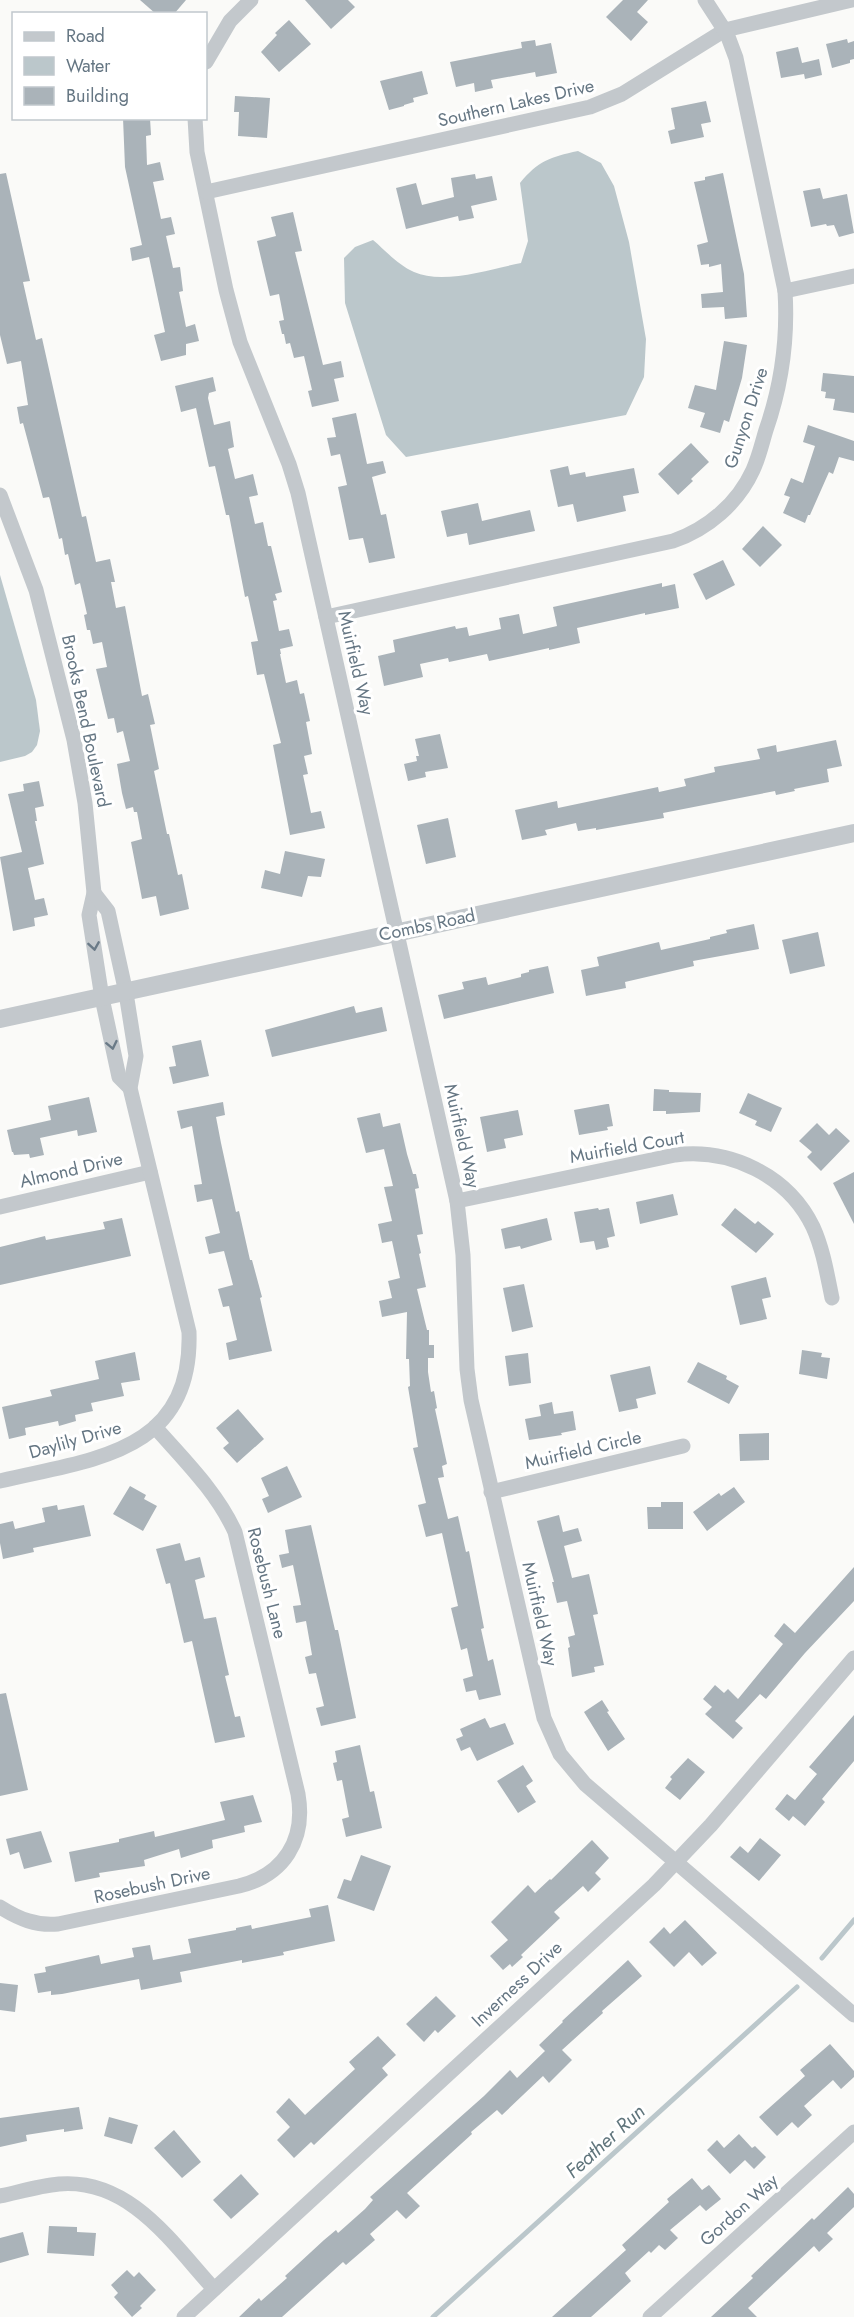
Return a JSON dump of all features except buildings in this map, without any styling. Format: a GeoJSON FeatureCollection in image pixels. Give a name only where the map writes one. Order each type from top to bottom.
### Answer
{"type":"FeatureCollection","features":[{"type":"Feature","properties":{"kind":"street"},"geometry":{"type":"LineString","coordinates":[[207,60],[230,21],[251,0]]}},
{"type":"Feature","properties":{"kind":"street","name":"Gunyon Drive"},"geometry":{"type":"LineString","coordinates":[[326,617],[666,543],[689,535],[710,523],[727,507],[747,482],[754,468],[774,407],[785,353],[785,291],[736,58],[725,30],[705,0]]}},
{"type":"Feature","properties":{"kind":"street","name":"Southern Lakes Drive"},"geometry":{"type":"LineString","coordinates":[[206,192],[590,107],[622,94],[725,30],[852,0]]}},
{"type":"Feature","properties":{"kind":"street","name":"Muirfield Way"},"geometry":{"type":"LineString","coordinates":[[195,120],[197,152],[226,290],[240,342],[290,464],[457,1201],[463,1255],[469,1385],[475,1424],[544,1718],[556,1747],[569,1767],[585,1784],[854,2015]]}},
{"type":"Feature","properties":{"kind":"street"},"geometry":{"type":"LineString","coordinates":[[785,291],[854,276]]}},
{"type":"Feature","properties":{"kind":"street","name":"Brooks Bend Boulevard"},"geometry":{"type":"LineString","coordinates":[[0,495],[36,590],[71,729],[85,803],[94,893],[89,915],[102,998]]}},
{"type":"Feature","properties":{"kind":"street","name":"Combs Road"},"geometry":{"type":"LineString","coordinates":[[0,1019],[126,993],[395,931],[854,833]]}},
{"type":"Feature","properties":{"kind":"street"},"geometry":{"type":"LineString","coordinates":[[94,893],[108,911],[126,993],[136,1056],[130,1088],[184,1308],[189,1340],[187,1372],[182,1387],[171,1408],[155,1427]]}},
{"type":"Feature","properties":{"kind":"street"},"geometry":{"type":"LineString","coordinates":[[102,998],[119,1077],[130,1088]]}},
{"type":"Feature","properties":{"kind":"street","name":"Muirfield Court"},"geometry":{"type":"LineString","coordinates":[[457,1201],[675,1155],[698,1154],[722,1157],[745,1164],[772,1179],[785,1189],[805,1213],[821,1249],[832,1298]]}},
{"type":"Feature","properties":{"kind":"street","name":"Almond Drive"},"geometry":{"type":"LineString","coordinates":[[0,1207],[150,1172]]}},
{"type":"Feature","properties":{"kind":"street","name":"Daylily Drive"},"geometry":{"type":"LineString","coordinates":[[0,1481],[107,1455],[130,1446],[155,1427]]}},
{"type":"Feature","properties":{"kind":"street","name":"Rosebush Lane"},"geometry":{"type":"LineString","coordinates":[[155,1427],[216,1497],[236,1532],[298,1794],[300,1818],[295,1838]]}},
{"type":"Feature","properties":{"kind":"street","name":"Muirfield Circle"},"geometry":{"type":"LineString","coordinates":[[492,1492],[683,1446]]}},
{"type":"Feature","properties":{"kind":"street","name":"Inverness Drive"},"geometry":{"type":"LineString","coordinates":[[184,2317],[643,1896],[677,1862],[854,1658]]}},
{"type":"Feature","properties":{"kind":"street","name":"Rosebush Drive"},"geometry":{"type":"LineString","coordinates":[[0,1906],[10,1914],[26,1920],[42,1924],[58,1924],[239,1887],[255,1882],[275,1869],[291,1849],[295,1838]]}},
{"type":"Feature","properties":{"kind":"street","name":"Gordon Way"},"geometry":{"type":"LineString","coordinates":[[650,2317],[854,2132]]}},
{"type":"Feature","properties":{"kind":"street"},"geometry":{"type":"LineString","coordinates":[[0,2196],[67,2184],[91,2186],[112,2193],[127,2200],[145,2214],[214,2289]]}},
{"type":"Feature","properties":{"kind":"water"},"geometry":{"type":"Polygon","coordinates":[[[578,151],[601,163],[614,186],[629,242],[646,339],[644,377],[626,415],[406,457],[386,435],[345,303],[344,258],[355,247],[373,240],[403,266],[426,276],[467,275],[521,263],[528,241],[520,183],[545,161],[578,151]]]}},
{"type":"Feature","properties":{"kind":"water"},"geometry":{"type":"Polygon","coordinates":[[[0,575],[36,700],[40,731],[37,745],[32,752],[0,762],[0,575]]]}},
{"type":"Feature","properties":{"kind":"waterway","name":"Feather Run"},"geometry":{"type":"LineString","coordinates":[[822,1958],[854,1920]]}},
{"type":"Feature","properties":{"kind":"waterway","name":"Feather Run"},"geometry":{"type":"LineString","coordinates":[[433,2317],[797,1987]]}}]}
